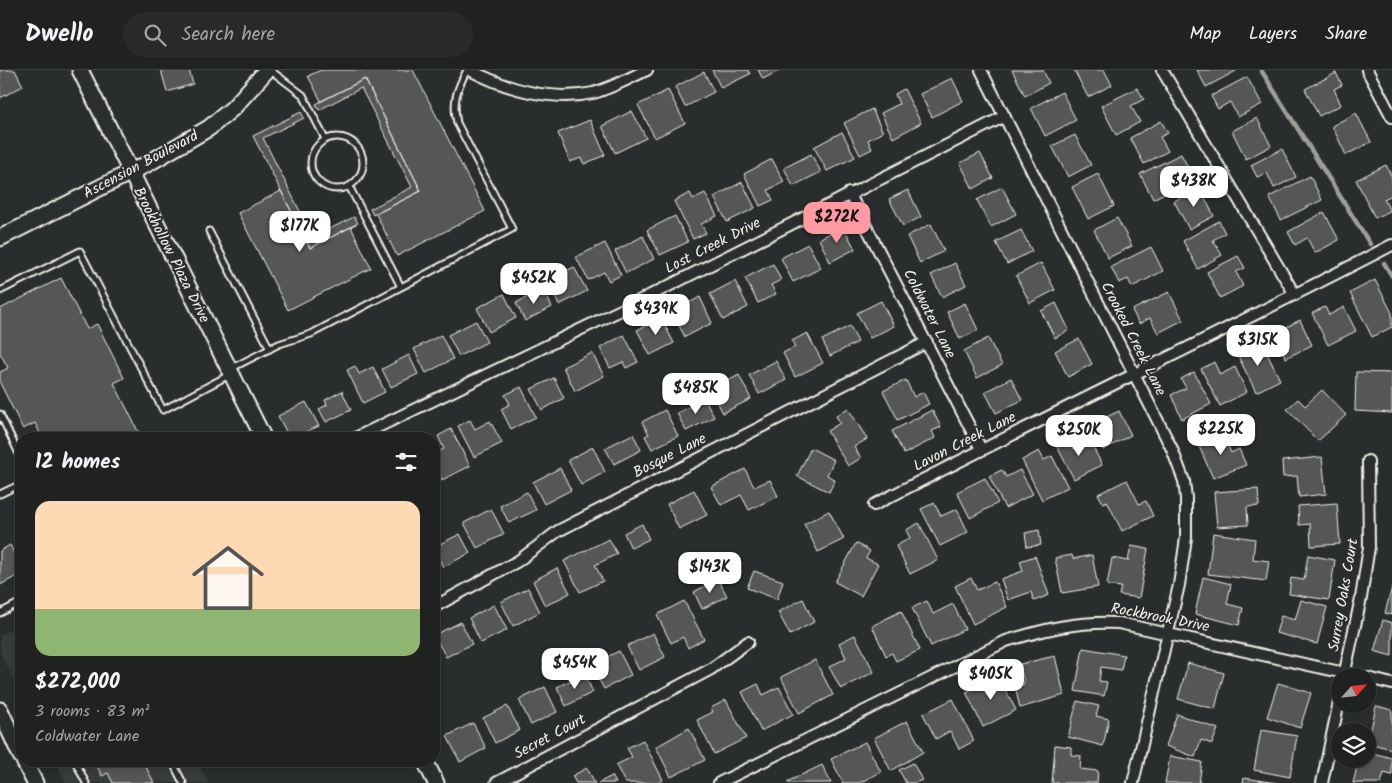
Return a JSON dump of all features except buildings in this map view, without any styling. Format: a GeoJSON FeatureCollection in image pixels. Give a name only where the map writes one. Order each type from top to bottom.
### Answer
{"type":"FeatureCollection","features":[{"type":"Feature","properties":{"kind":"street","name":"Brookhollow Plaza Drive"},"geometry":{"type":"LineString","coordinates":[[80,70],[260,432]]}},
{"type":"Feature","properties":{"kind":"street","name":"Ascension Boulevard"},"geometry":{"type":"LineString","coordinates":[[0,238],[130,173],[209,128],[233,108],[268,70]]}},
{"type":"Feature","properties":{"kind":"street"},"geometry":{"type":"LineString","coordinates":[[469,70],[486,79],[522,90],[551,95],[577,96],[614,86],[646,70]]}},
{"type":"Feature","properties":{"kind":"street","name":"Crooked Creek Lane"},"geometry":{"type":"LineString","coordinates":[[981,70],[1172,449],[1184,481],[1186,538],[1179,585],[1133,783]]}},
{"type":"Feature","properties":{"kind":"street"},"geometry":{"type":"LineString","coordinates":[[1162,70],[1296,295]]}},
{"type":"Feature","properties":{"kind":"street"},"geometry":{"type":"LineString","coordinates":[[1367,70],[1392,117]]}},
{"type":"Feature","properties":{"kind":"street","name":"Lost Creek Drive"},"geometry":{"type":"LineString","coordinates":[[368,432],[623,309],[1005,116]]}},
{"type":"Feature","properties":{"kind":"street","name":"Coldwater Lane"},"geometry":{"type":"LineString","coordinates":[[850,193],[981,449]]}},
{"type":"Feature","properties":{"kind":"street","name":"Lavon Creek Lane"},"geometry":{"type":"LineString","coordinates":[[874,505],[981,449],[1134,376],[1392,245]]}},
{"type":"Feature","properties":{"kind":"street","name":"Bosque Lane"},"geometry":{"type":"LineString","coordinates":[[440,604],[518,561],[558,530],[927,342]]}},
{"type":"Feature","properties":{"kind":"street","name":"Surrey Oaks Court"},"geometry":{"type":"LineString","coordinates":[[1346,668],[1369,547],[1368,461]]}},
{"type":"Feature","properties":{"kind":"street","name":"Rockbrook Drive"},"geometry":{"type":"LineString","coordinates":[[719,783],[1006,641],[1055,626],[1092,621],[1119,623],[1331,672]]}},
{"type":"Feature","properties":{"kind":"street","name":"Secret Court"},"geometry":{"type":"LineString","coordinates":[[496,783],[710,669],[748,642]]}},
{"type":"Feature","properties":{"kind":"street"},"geometry":{"type":"LineString","coordinates":[[1376,680],[1392,684]]}},
{"type":"Feature","properties":{"kind":"street"},"geometry":{"type":"LineString","coordinates":[[0,710],[15,741]]}},
{"type":"Feature","properties":{"kind":"street"},"geometry":{"type":"LineString","coordinates":[[1322,783],[1337,713]]}},
{"type":"Feature","properties":{"kind":"street"},"geometry":{"type":"LineString","coordinates":[[27,767],[34,783]]}},
{"type":"Feature","properties":{"kind":"street"},"geometry":{"type":"LineString","coordinates":[[428,767],[436,783]]}},
{"type":"Feature","properties":{"kind":"lane"},"geometry":{"type":"LineString","coordinates":[[268,70],[303,95],[326,139]]}},
{"type":"Feature","properties":{"kind":"lane"},"geometry":{"type":"LineString","coordinates":[[0,291],[80,251],[163,410],[270,349],[311,334],[512,229],[457,123],[454,108],[456,92],[469,70]]}},
{"type":"Feature","properties":{"kind":"lane"},"geometry":{"type":"LineString","coordinates":[[345,138],[356,146],[360,152],[362,159],[360,175],[349,186],[333,189],[325,187],[314,175],[310,162],[312,155],[315,148],[326,139],[345,138]]}},
{"type":"Feature","properties":{"kind":"lane"},"geometry":{"type":"LineString","coordinates":[[349,186],[401,287]]}},
{"type":"Feature","properties":{"kind":"lane"},"geometry":{"type":"LineString","coordinates":[[210,231],[270,349]]}},
{"type":"Feature","properties":{"kind":"lane"},"geometry":{"type":"LineString","coordinates":[[0,414],[15,445]]}},
{"type":"Feature","properties":{"kind":"lane"},"geometry":{"type":"LineString","coordinates":[[0,494],[15,487]]}},
{"type":"Feature","properties":{"kind":"lane"},"geometry":{"type":"LineString","coordinates":[[0,613],[15,605]]}},
{"type":"Feature","properties":{"kind":"lane"},"geometry":{"type":"LineString","coordinates":[[78,767],[86,783]]}},
{"type":"Feature","properties":{"kind":"lane"},"geometry":{"type":"LineString","coordinates":[[175,767],[183,783]]}},
{"type":"Feature","properties":{"kind":"shaded area"},"geometry":{"type":"Polygon","coordinates":[[[15,627],[15,682],[0,652],[0,635],[15,627]]]}},
{"type":"Feature","properties":{"kind":"shaded area"},"geometry":{"type":"Polygon","coordinates":[[[58,767],[200,767],[209,783],[66,783],[58,767]]]}},
{"type":"Feature","properties":{"kind":"waterway"},"geometry":{"type":"LineString","coordinates":[[1261,70],[1370,244]]}},
{"type":"Feature","properties":{"kind":"waterway"},"geometry":{"type":"LineString","coordinates":[[1384,263],[1392,276]]}}]}
